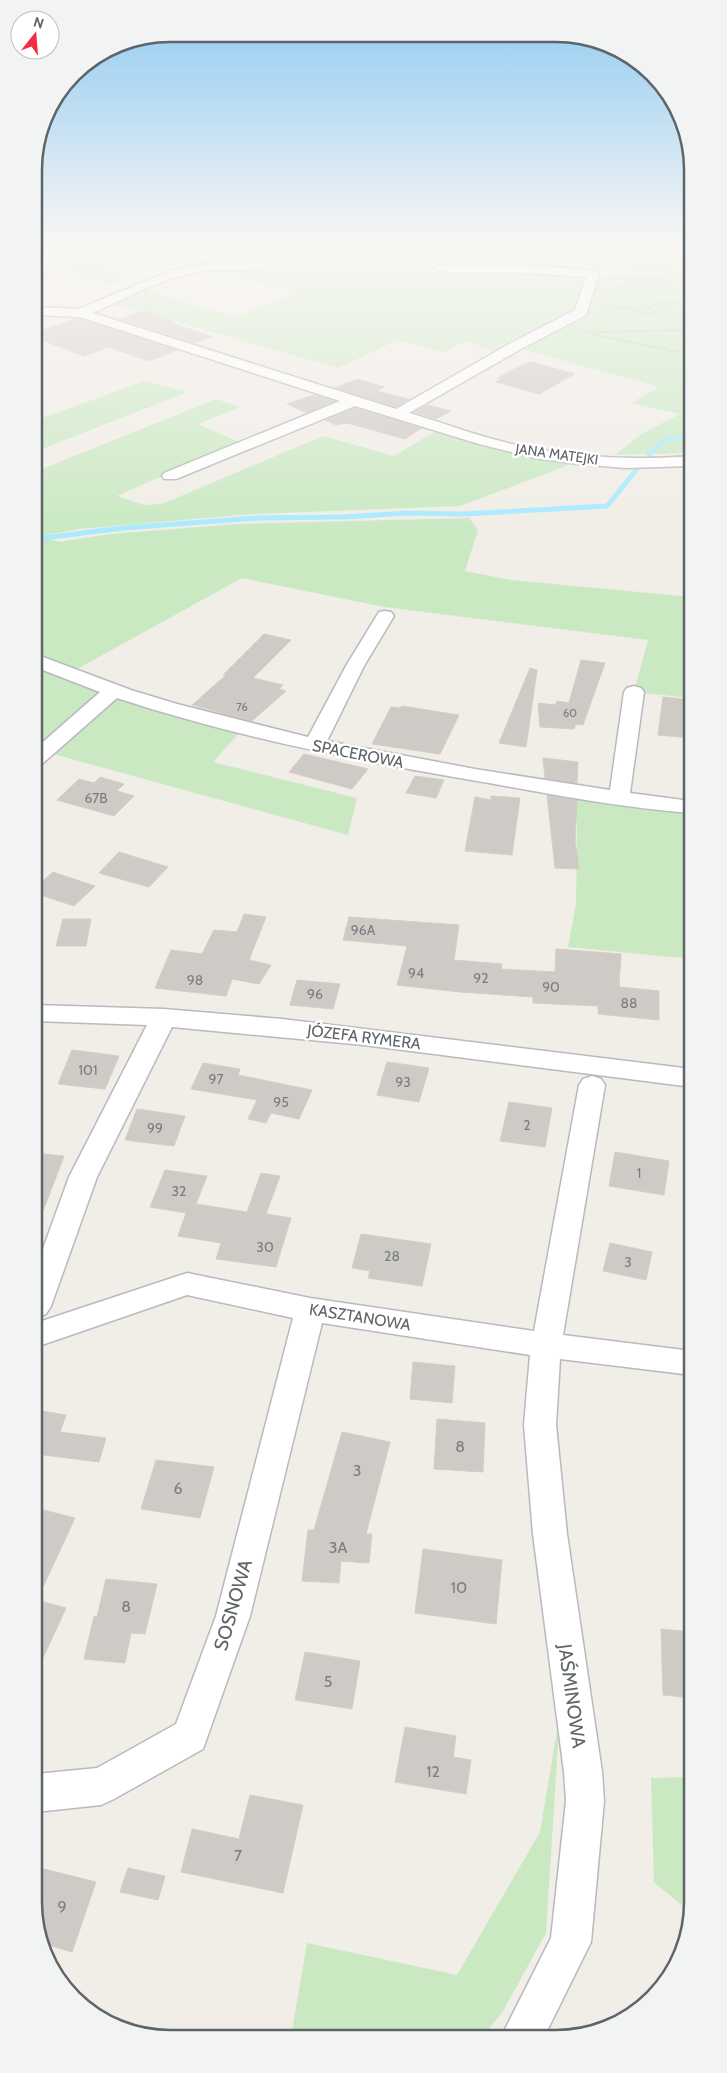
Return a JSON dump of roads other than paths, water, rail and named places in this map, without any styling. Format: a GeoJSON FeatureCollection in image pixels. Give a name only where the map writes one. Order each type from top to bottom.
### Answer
{"type":"FeatureCollection","features":[{"type":"Feature","properties":{"kind":"street","name":"JANA MATEJKI"},"geometry":{"type":"LineString","coordinates":[[164,340],[354,401],[512,449],[547,456],[633,462],[684,462]]}},
{"type":"Feature","properties":{"kind":"street"},"geometry":{"type":"LineString","coordinates":[[397,414],[529,340]]}},
{"type":"Feature","properties":{"kind":"street"},"geometry":{"type":"LineString","coordinates":[[170,476],[354,401]]}},
{"type":"Feature","properties":{"kind":"street"},"geometry":{"type":"LineString","coordinates":[[314,746],[385,616]]}},
{"type":"Feature","properties":{"kind":"street","name":"SPACEROWA"},"geometry":{"type":"LineString","coordinates":[[43,663],[112,691],[178,712],[314,746],[468,774],[619,798],[684,806]]}},
{"type":"Feature","properties":{"kind":"street"},"geometry":{"type":"LineString","coordinates":[[43,753],[112,691]]}},
{"type":"Feature","properties":{"kind":"street"},"geometry":{"type":"LineString","coordinates":[[619,798],[634,692]]}},
{"type":"Feature","properties":{"kind":"street","name":"JÓZEFA RYMERA"},"geometry":{"type":"LineString","coordinates":[[43,1013],[87,1013],[246,1022],[684,1077]]}},
{"type":"Feature","properties":{"kind":"street"},"geometry":{"type":"LineString","coordinates":[[43,1287],[83,1177],[164,1017]]}},
{"type":"Feature","properties":{"kind":"street","name":"JAŚMINOWA"},"geometry":{"type":"LineString","coordinates":[[526,2030],[570,1942],[585,1801],[583,1772],[550,1534],[540,1425],[546,1345],[592,1085]]}},
{"type":"Feature","properties":{"kind":"street","name":"KASZTANOWA"},"geometry":{"type":"LineString","coordinates":[[43,1333],[187,1284],[310,1310],[546,1345],[684,1362]]}},
{"type":"Feature","properties":{"kind":"street","name":"SOSNOWA"},"geometry":{"type":"LineString","coordinates":[[43,1791],[101,1786],[190,1736],[233,1616],[310,1310]]}},
{"type":"Feature","properties":{"kind":"waterway"},"geometry":{"type":"LineString","coordinates":[[649,455],[665,439],[684,437]]}},
{"type":"Feature","properties":{"kind":"waterway"},"geometry":{"type":"LineString","coordinates":[[43,538],[123,528],[256,518],[344,517],[408,513],[463,514],[607,506],[641,464]]}}]}
